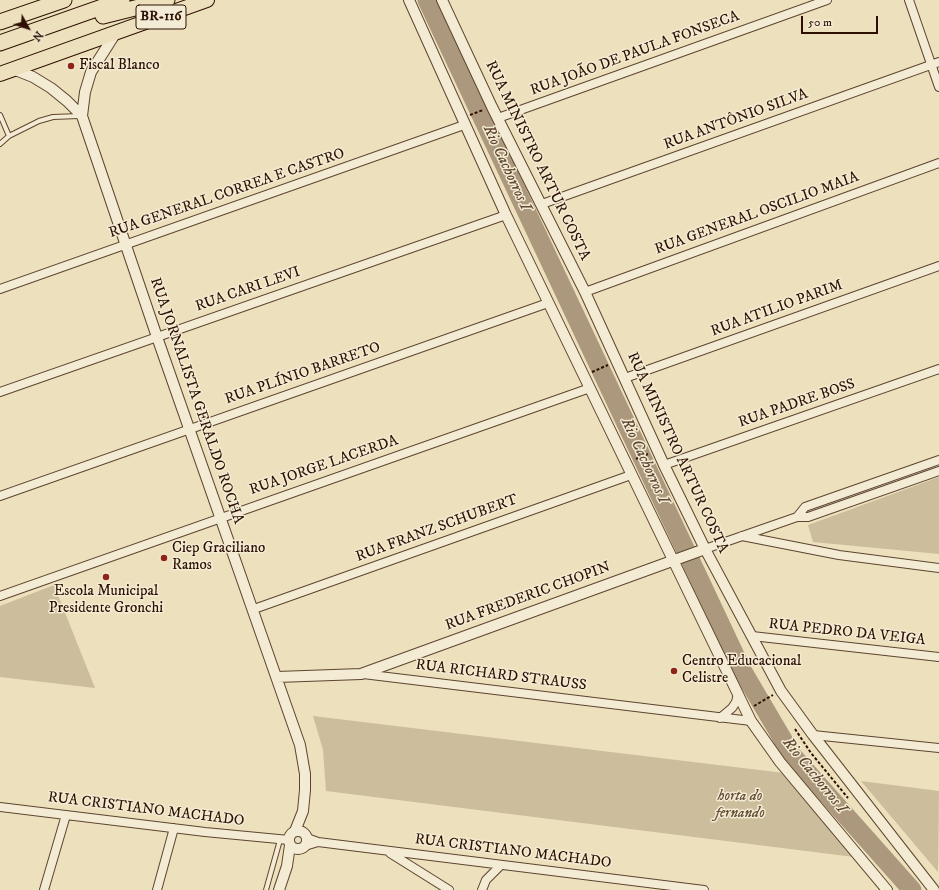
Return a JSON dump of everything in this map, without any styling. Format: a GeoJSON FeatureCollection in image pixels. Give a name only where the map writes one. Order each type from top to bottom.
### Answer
{"type":"FeatureCollection","features":[{"type":"Feature","properties":{"kind":"highway"},"geometry":{"type":"LineString","coordinates":[[0,22],[64,0]]}},
{"type":"Feature","properties":{"kind":"highway","name":"BR-116"},"geometry":{"type":"LineString","coordinates":[[0,44],[122,0]]}},
{"type":"Feature","properties":{"kind":"highway"},"geometry":{"type":"LineString","coordinates":[[60,22],[90,19],[167,0]]}},
{"type":"Feature","properties":{"kind":"highway","name":"BR-116"},"geometry":{"type":"LineString","coordinates":[[6,71],[116,34],[207,0]]}},
{"type":"Feature","properties":{"kind":"street"},"geometry":{"type":"LineString","coordinates":[[409,0],[466,120],[506,214],[548,303],[631,475],[677,559],[738,694],[752,721],[780,762],[887,890]]}},
{"type":"Feature","properties":{"kind":"street","name":"RUA MINISTRO ARTUR COSTA"},"geometry":{"type":"LineString","coordinates":[[442,0],[498,118],[585,292],[625,378],[701,550],[752,636],[781,691],[813,736],[934,890]]}},
{"type":"Feature","properties":{"kind":"street","name":"RUA JOÃO DE PAULA FONSECA"},"geometry":{"type":"LineString","coordinates":[[498,118],[827,0]]}},
{"type":"Feature","properties":{"kind":"street"},"geometry":{"type":"LineString","coordinates":[[909,0],[935,64],[939,87]]}},
{"type":"Feature","properties":{"kind":"street","name":"RUA JORNALISTA GERALDO ROCHA"},"geometry":{"type":"LineString","coordinates":[[116,34],[91,72],[85,92],[82,116],[157,337],[254,609],[303,759],[305,790],[303,839],[287,866],[279,890]]}},
{"type":"Feature","properties":{"kind":"street","name":"RUA ANTÔNIO SILVA"},"geometry":{"type":"LineString","coordinates":[[542,204],[935,64]]}},
{"type":"Feature","properties":{"kind":"street","name":"RUA JORNALISTA GERALDO ROCHA"},"geometry":{"type":"LineString","coordinates":[[6,71],[33,77],[51,88],[82,116]]}},
{"type":"Feature","properties":{"kind":"street","name":"RUA GENERAL CORREA E CASTRO"},"geometry":{"type":"LineString","coordinates":[[0,289],[125,245],[466,120]]}},
{"type":"Feature","properties":{"kind":"street","name":"RUA GENERAL OSCILIO MAIA"},"geometry":{"type":"LineString","coordinates":[[585,292],[939,163]]}},
{"type":"Feature","properties":{"kind":"street","name":"RUA CARI LEVI"},"geometry":{"type":"LineString","coordinates":[[0,392],[506,214]]}},
{"type":"Feature","properties":{"kind":"street","name":"RUA ATILIO PARIM"},"geometry":{"type":"LineString","coordinates":[[625,378],[939,266]]}},
{"type":"Feature","properties":{"kind":"street","name":"RUA PLÍNIO BARRETO"},"geometry":{"type":"LineString","coordinates":[[0,496],[548,303]]}},
{"type":"Feature","properties":{"kind":"street","name":"RUA PADRE BOSS"},"geometry":{"type":"LineString","coordinates":[[664,465],[939,369]]}},
{"type":"Feature","properties":{"kind":"street","name":"RUA JORGE LACERDA"},"geometry":{"type":"LineString","coordinates":[[0,596],[163,540],[221,517],[590,388]]}},
{"type":"Feature","properties":{"kind":"street"},"geometry":{"type":"LineString","coordinates":[[796,517],[805,508],[939,460]]}},
{"type":"Feature","properties":{"kind":"street"},"geometry":{"type":"LineString","coordinates":[[701,550],[796,517],[808,517],[939,471]]}},
{"type":"Feature","properties":{"kind":"street","name":"RUA FRANZ SCHUBERT"},"geometry":{"type":"LineString","coordinates":[[254,609],[631,475]]}},
{"type":"Feature","properties":{"kind":"street"},"geometry":{"type":"LineString","coordinates":[[741,536],[840,555],[939,568]]}},
{"type":"Feature","properties":{"kind":"street","name":"RUA FREDERIC CHOPIN"},"geometry":{"type":"LineString","coordinates":[[361,674],[701,550]]}},
{"type":"Feature","properties":{"kind":"street","name":"RUA PEDRO DA VEIGA"},"geometry":{"type":"LineString","coordinates":[[752,636],[939,657]]}},
{"type":"Feature","properties":{"kind":"street","name":"RUA RICHARD STRAUSS"},"geometry":{"type":"LineString","coordinates":[[277,677],[361,674],[752,721]]}},
{"type":"Feature","properties":{"kind":"street"},"geometry":{"type":"LineString","coordinates":[[720,718],[732,708],[736,702],[738,694]]}},
{"type":"Feature","properties":{"kind":"street"},"geometry":{"type":"LineString","coordinates":[[813,736],[939,748]]}},
{"type":"Feature","properties":{"kind":"street","name":"RUA CRISTIANO MACHADO"},"geometry":{"type":"LineString","coordinates":[[0,807],[287,841]]}},
{"type":"Feature","properties":{"kind":"street"},"geometry":{"type":"LineString","coordinates":[[44,890],[66,815]]}},
{"type":"Feature","properties":{"kind":"street"},"geometry":{"type":"LineString","coordinates":[[157,890],[174,828]]}},
{"type":"Feature","properties":{"kind":"street"},"geometry":{"type":"LineString","coordinates":[[291,834],[303,839],[295,849],[287,841],[291,834]]}},
{"type":"Feature","properties":{"kind":"street","name":"RUA CRISTIANO MACHADO"},"geometry":{"type":"LineString","coordinates":[[303,839],[704,890]]}},
{"type":"Feature","properties":{"kind":"street","name":"RUA JORNALISTA GERALDO ROCHA"},"geometry":{"type":"LineString","coordinates":[[287,841],[287,866]]}},
{"type":"Feature","properties":{"kind":"street"},"geometry":{"type":"LineString","coordinates":[[388,851],[449,890]]}},
{"type":"Feature","properties":{"kind":"street"},"geometry":{"type":"LineString","coordinates":[[482,890],[486,880],[500,865]]}},
{"type":"Feature","properties":{"kind":"lane"},"geometry":{"type":"LineString","coordinates":[[0,115],[9,136]]}},
{"type":"Feature","properties":{"kind":"lane"},"geometry":{"type":"LineString","coordinates":[[0,144],[9,136],[39,121],[53,117],[82,116]]}},
{"type":"Feature","properties":{"kind":"lane"},"geometry":{"type":"LineString","coordinates":[[266,890],[287,841]]}},
{"type":"Feature","properties":{"kind":"path"},"geometry":{"type":"LineString","coordinates":[[466,120],[486,109]]}},
{"type":"Feature","properties":{"kind":"path"},"geometry":{"type":"LineString","coordinates":[[590,372],[609,365]]}},
{"type":"Feature","properties":{"kind":"path"},"geometry":{"type":"LineString","coordinates":[[631,461],[651,453]]}},
{"type":"Feature","properties":{"kind":"path"},"geometry":{"type":"LineString","coordinates":[[756,706],[774,695]]}},
{"type":"Feature","properties":{"kind":"path"},"geometry":{"type":"LineString","coordinates":[[749,701],[753,707]]}},
{"type":"Feature","properties":{"kind":"green space"},"geometry":{"type":"Polygon","coordinates":[[[939,477],[939,554],[813,542],[808,525],[939,477]]]}},
{"type":"Feature","properties":{"kind":"green space"},"geometry":{"type":"Polygon","coordinates":[[[54,585],[95,688],[0,677],[0,606],[54,585]]]}},
{"type":"Feature","properties":{"kind":"green space","name":"horta do fernando"},"geometry":{"type":"Polygon","coordinates":[[[313,716],[784,773],[854,857],[326,791],[323,750],[313,716]]]}},
{"type":"Feature","properties":{"kind":"green space"},"geometry":{"type":"Polygon","coordinates":[[[861,781],[939,791],[938,872],[861,781]]]}},
{"type":"Feature","properties":{"kind":"waterway","name":"Rio Cachorros I"},"geometry":{"type":"LineString","coordinates":[[427,0],[742,670],[792,755],[912,890]]}},
{"type":"Feature","properties":{"kind":"place","name":"Fiscal Blanco"},"geometry":{"type":"Point","coordinates":[71,66]}},
{"type":"Feature","properties":{"kind":"place","name":"Ciep Graciliano Ramos"},"geometry":{"type":"Point","coordinates":[164,558]}},
{"type":"Feature","properties":{"kind":"place","name":"Escola Municipal Presidente Gronchi"},"geometry":{"type":"Point","coordinates":[106,577]}},
{"type":"Feature","properties":{"kind":"place","name":"Centro Educacional Celistre"},"geometry":{"type":"Point","coordinates":[674,671]}}]}
